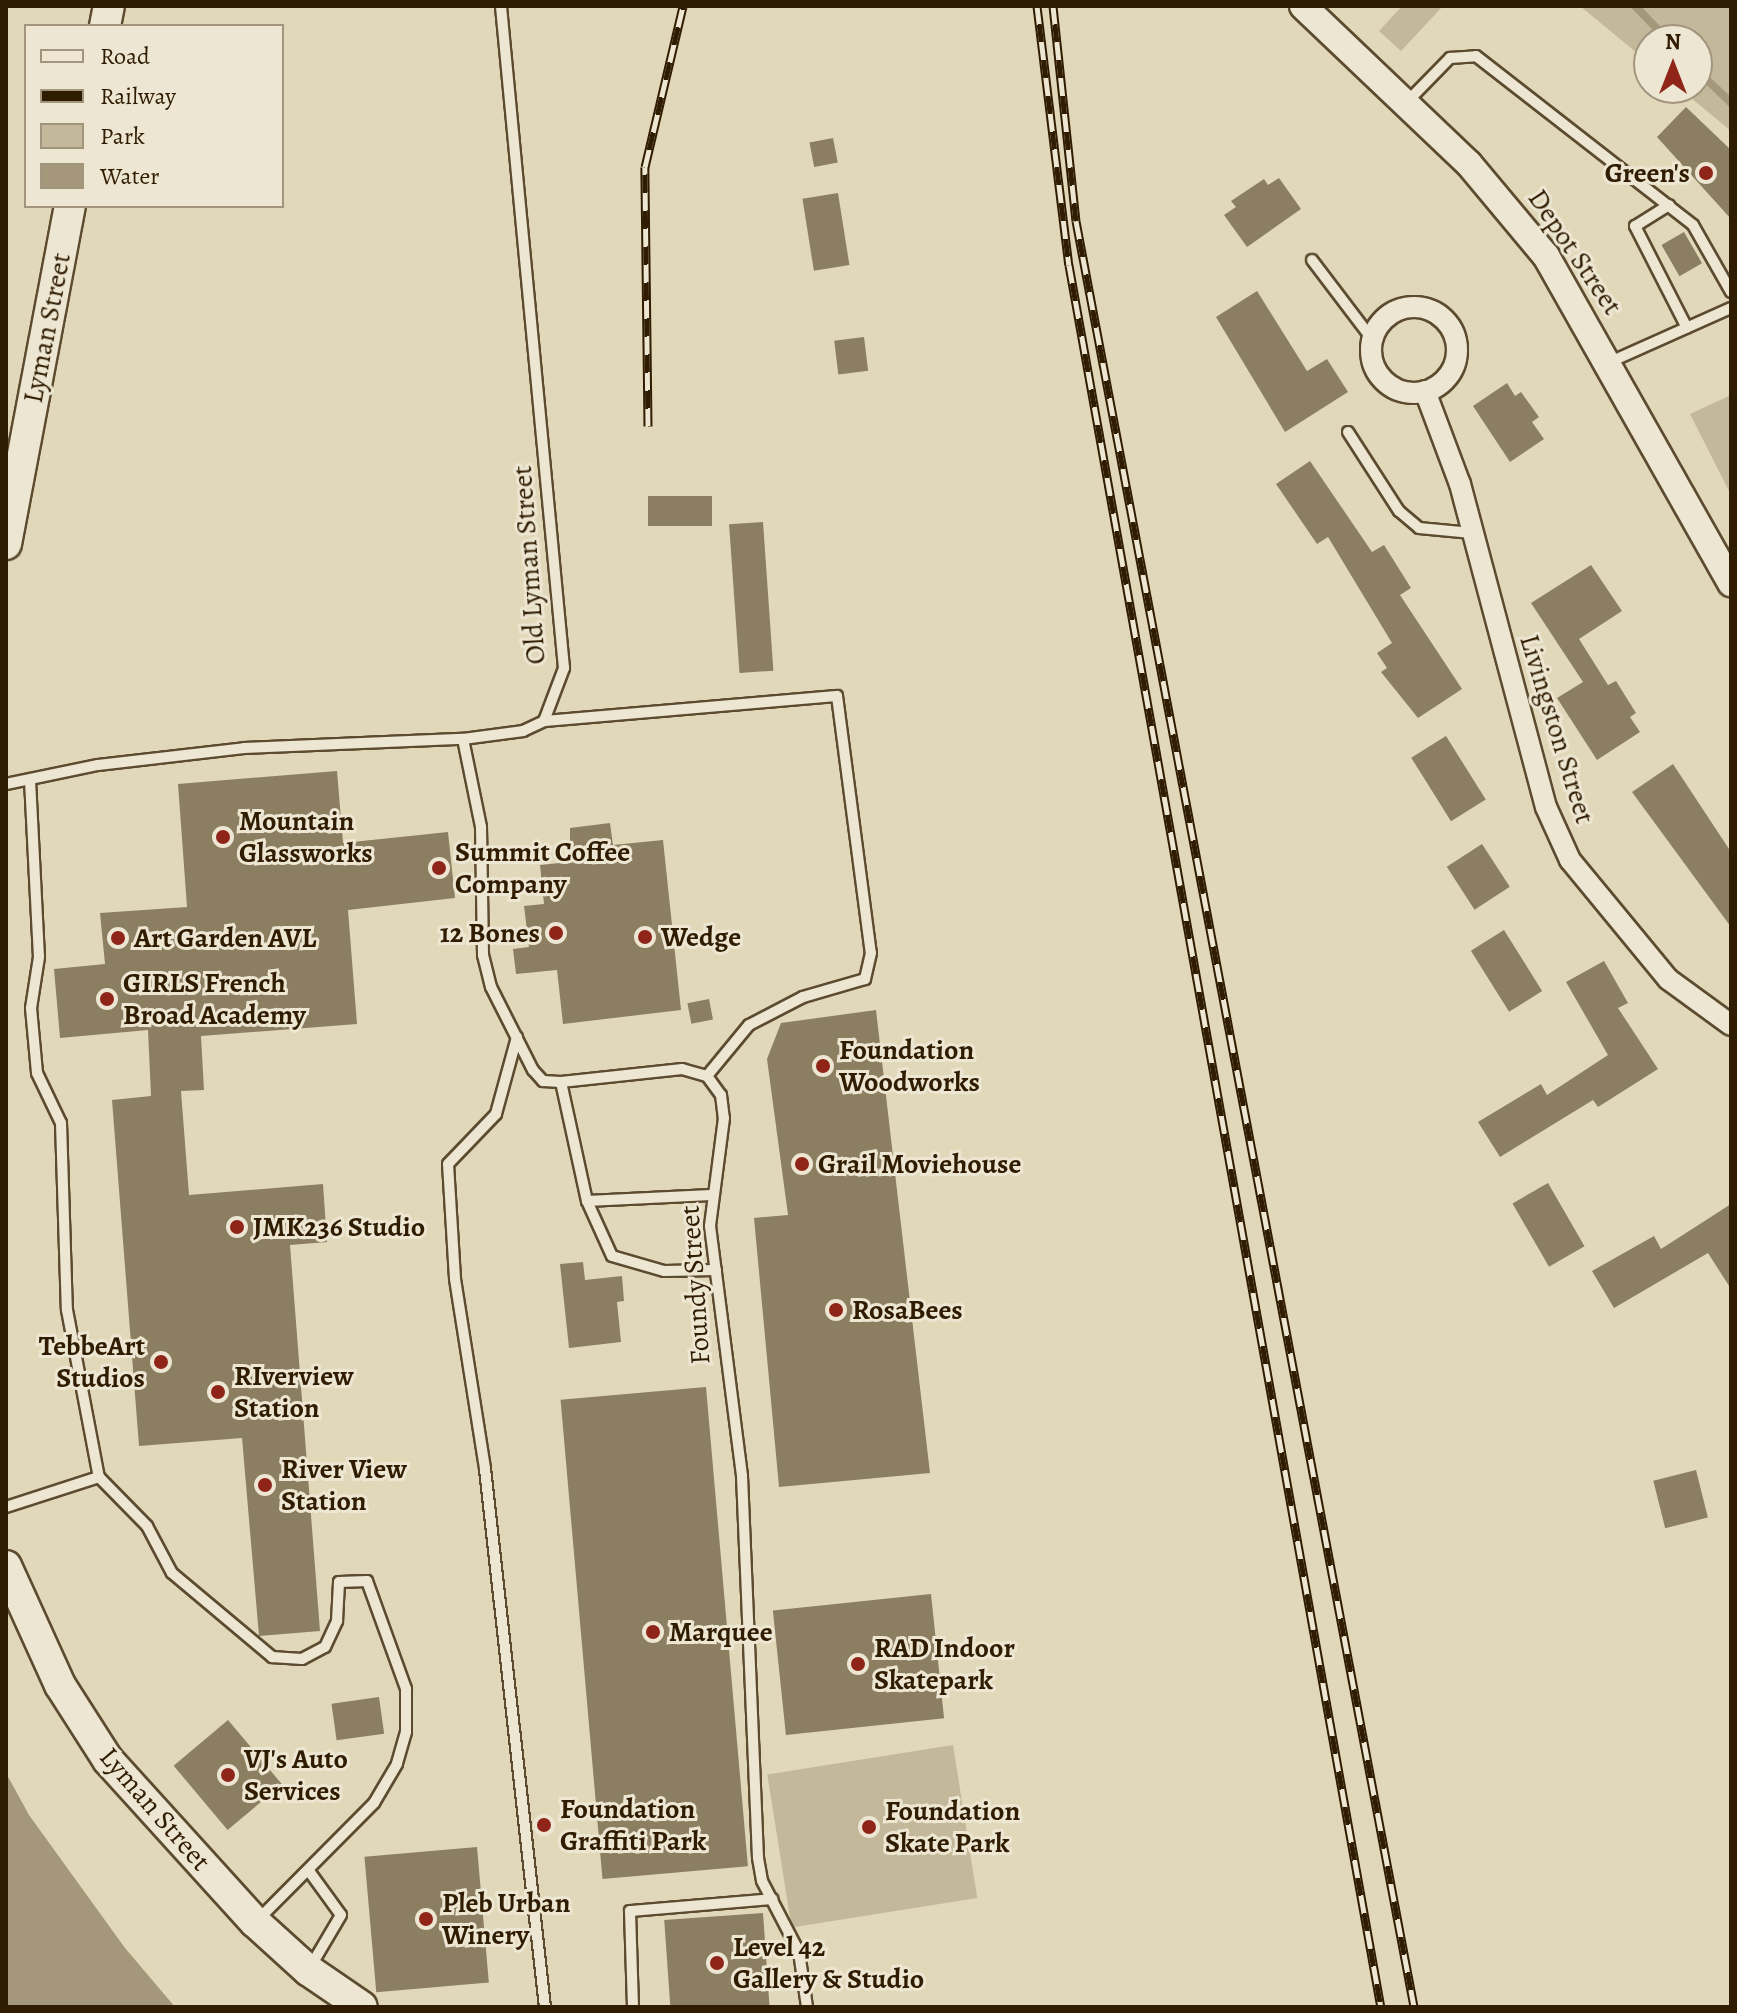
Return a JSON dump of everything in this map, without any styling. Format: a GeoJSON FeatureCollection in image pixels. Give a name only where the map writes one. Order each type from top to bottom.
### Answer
{"type":"FeatureCollection","features":[{"type":"Feature","properties":{"kind":"main road","name":"Lyman Street"},"geometry":{"type":"LineString","coordinates":[[6,544],[70,208]]}},
{"type":"Feature","properties":{"kind":"main road","name":"Lyman Street"},"geometry":{"type":"LineString","coordinates":[[6,1566],[60,1685],[108,1760],[255,1922],[308,1970],[362,2007]]}},
{"type":"Feature","properties":{"kind":"street","name":"Depot Street"},"geometry":{"type":"LineString","coordinates":[[1303,6],[1407,102],[1489,186],[1546,256],[1610,362],[1731,583]]}},
{"type":"Feature","properties":{"kind":"street"},"geometry":{"type":"LineString","coordinates":[[1415,306],[1434,311],[1449,323],[1457,341],[1456,361],[1447,378],[1425,391],[1394,389],[1379,376],[1371,358],[1372,339],[1380,321],[1396,310],[1415,306]]}},
{"type":"Feature","properties":{"kind":"street","name":"Livingston Street"},"geometry":{"type":"LineString","coordinates":[[1425,391],[1472,533],[1546,807],[1570,860],[1668,979],[1731,1025]]}},
{"type":"Feature","properties":{"kind":"lane","name":"Old Lyman Street"},"geometry":{"type":"LineString","coordinates":[[501,6],[533,304],[564,668],[544,721]]}},
{"type":"Feature","properties":{"kind":"lane"},"geometry":{"type":"LineString","coordinates":[[1407,102],[1450,58],[1476,56],[1669,205],[1706,243],[1731,292]]}},
{"type":"Feature","properties":{"kind":"lane"},"geometry":{"type":"LineString","coordinates":[[1669,205],[1635,226],[1687,328]]}},
{"type":"Feature","properties":{"kind":"lane"},"geometry":{"type":"LineString","coordinates":[[1312,260],[1372,339]]}},
{"type":"Feature","properties":{"kind":"lane"},"geometry":{"type":"LineString","coordinates":[[1610,362],[1731,308]]}},
{"type":"Feature","properties":{"kind":"lane"},"geometry":{"type":"LineString","coordinates":[[1348,432],[1399,511],[1419,528],[1472,533]]}},
{"type":"Feature","properties":{"kind":"lane"},"geometry":{"type":"LineString","coordinates":[[6,784],[98,765],[244,748],[463,739],[523,731],[544,721],[837,696],[871,953],[865,979],[803,997],[749,1025],[707,1076],[682,1069],[561,1082],[543,1081],[491,987],[483,955],[481,827],[463,739]]}},
{"type":"Feature","properties":{"kind":"lane"},"geometry":{"type":"LineString","coordinates":[[30,780],[39,957],[31,1008],[37,1073],[61,1123],[67,1310],[99,1477],[147,1526],[172,1573],[272,1657],[302,1659],[325,1647],[337,1621],[339,1582],[367,1581],[406,1689],[406,1732],[397,1764],[374,1803],[255,1922]]}},
{"type":"Feature","properties":{"kind":"lane"},"geometry":{"type":"LineString","coordinates":[[517,1037],[496,1114],[448,1164],[455,1279],[485,1469],[545,2007]]}},
{"type":"Feature","properties":{"kind":"lane","name":"Foundy Street"},"geometry":{"type":"LineString","coordinates":[[707,1076],[721,1095],[724,1118],[711,1195],[716,1270],[742,1476],[758,1858],[772,1899],[799,1952],[807,2007]]}},
{"type":"Feature","properties":{"kind":"lane"},"geometry":{"type":"LineString","coordinates":[[561,1082],[587,1201],[612,1256],[664,1271],[716,1270]]}},
{"type":"Feature","properties":{"kind":"lane"},"geometry":{"type":"LineString","coordinates":[[587,1201],[711,1195]]}},
{"type":"Feature","properties":{"kind":"lane"},"geometry":{"type":"LineString","coordinates":[[6,1507],[99,1477]]}},
{"type":"Feature","properties":{"kind":"lane"},"geometry":{"type":"LineString","coordinates":[[308,1970],[341,1915],[309,1871]]}},
{"type":"Feature","properties":{"kind":"lane"},"geometry":{"type":"LineString","coordinates":[[633,2007],[630,1911],[772,1899]]}},
{"type":"Feature","properties":{"kind":"green space"},"geometry":{"type":"Polygon","coordinates":[[[1402,6],[1443,6],[1401,51],[1379,31],[1402,6]]]}},
{"type":"Feature","properties":{"kind":"green space"},"geometry":{"type":"Polygon","coordinates":[[[1580,6],[1731,6],[1731,131],[1698,104],[1713,104],[1713,24],[1633,24],[1633,50],[1580,6]]]}},
{"type":"Feature","properties":{"kind":"green space"},"geometry":{"type":"Polygon","coordinates":[[[1731,395],[1731,495],[1690,414],[1731,395]]]}},
{"type":"Feature","properties":{"kind":"green space","name":"Foundation Skate Park"},"geometry":{"type":"Polygon","coordinates":[[[953,1745],[977,1898],[792,1928],[767,1774],[953,1745]]]}},
{"type":"Feature","properties":{"kind":"water"},"geometry":{"type":"Polygon","coordinates":[[[6,1773],[29,1815],[125,1948],[175,2007],[6,2007],[6,1773]]]}},
{"type":"Feature","properties":{"kind":"building","name":"Green's"},"geometry":{"type":"Polygon","coordinates":[[[1686,107],[1731,150],[1731,219],[1657,137],[1686,107]]]}},
{"type":"Feature","properties":{"kind":"building"},"geometry":{"type":"Polygon","coordinates":[[[833,138],[838,163],[814,167],[809,143],[833,138]]]}},
{"type":"Feature","properties":{"kind":"building"},"geometry":{"type":"Polygon","coordinates":[[[1279,178],[1301,209],[1247,247],[1224,215],[1236,207],[1231,201],[1264,179],[1268,185],[1279,178]]]}},
{"type":"Feature","properties":{"kind":"building"},"geometry":{"type":"Polygon","coordinates":[[[838,193],[849,265],[814,271],[802,199],[838,193]]]}},
{"type":"Feature","properties":{"kind":"building"},"geometry":{"type":"Polygon","coordinates":[[[1684,232],[1702,263],[1679,276],[1661,245],[1684,232]]]}},
{"type":"Feature","properties":{"kind":"building"},"geometry":{"type":"Polygon","coordinates":[[[1257,291],[1307,371],[1327,359],[1348,392],[1285,432],[1216,317],[1257,291]]]}},
{"type":"Feature","properties":{"kind":"building"},"geometry":{"type":"Polygon","coordinates":[[[864,337],[868,371],[838,374],[834,341],[864,337]]]}},
{"type":"Feature","properties":{"kind":"building"},"geometry":{"type":"Polygon","coordinates":[[[1507,383],[1515,396],[1521,392],[1539,417],[1532,422],[1544,439],[1510,462],[1473,406],[1507,383]]]}},
{"type":"Feature","properties":{"kind":"building"},"geometry":{"type":"Polygon","coordinates":[[[1310,461],[1372,552],[1384,545],[1411,588],[1400,595],[1462,689],[1418,718],[1381,672],[1387,668],[1377,653],[1392,643],[1328,537],[1317,544],[1276,484],[1310,461]]]}},
{"type":"Feature","properties":{"kind":"building"},"geometry":{"type":"Polygon","coordinates":[[[648,496],[712,496],[712,526],[648,526],[648,496]]]}},
{"type":"Feature","properties":{"kind":"building"},"geometry":{"type":"Polygon","coordinates":[[[763,522],[773,671],[739,673],[729,524],[763,522]]]}},
{"type":"Feature","properties":{"kind":"building"},"geometry":{"type":"Polygon","coordinates":[[[1591,565],[1622,611],[1579,639],[1608,685],[1616,681],[1636,713],[1630,717],[1640,732],[1597,760],[1557,698],[1583,682],[1531,603],[1591,565]]]}},
{"type":"Feature","properties":{"kind":"building"},"geometry":{"type":"Polygon","coordinates":[[[1446,736],[1486,800],[1451,821],[1411,758],[1446,736]]]}},
{"type":"Feature","properties":{"kind":"building"},"geometry":{"type":"Polygon","coordinates":[[[1673,764],[1731,852],[1731,927],[1632,792],[1673,764]]]}},
{"type":"Feature","properties":{"kind":"building"},"geometry":{"type":"Polygon","coordinates":[[[337,771],[343,843],[448,832],[455,898],[348,910],[357,1024],[201,1036],[204,1090],[181,1091],[189,1195],[323,1184],[327,1242],[290,1245],[320,1631],[259,1636],[242,1438],[139,1446],[112,1100],[151,1096],[148,1030],[60,1038],[54,969],[105,964],[100,913],[187,907],[178,784],[337,771]]]}},
{"type":"Feature","properties":{"kind":"building"},"geometry":{"type":"Polygon","coordinates":[[[610,823],[613,845],[663,840],[681,1010],[563,1024],[557,970],[516,974],[513,949],[529,947],[524,906],[544,904],[540,865],[570,862],[570,828],[610,823]]]}},
{"type":"Feature","properties":{"kind":"building"},"geometry":{"type":"Polygon","coordinates":[[[1482,844],[1510,887],[1475,910],[1447,867],[1482,844]]]}},
{"type":"Feature","properties":{"kind":"building"},"geometry":{"type":"Polygon","coordinates":[[[1504,930],[1542,991],[1509,1012],[1471,951],[1504,930]]]}},
{"type":"Feature","properties":{"kind":"building"},"geometry":{"type":"Polygon","coordinates":[[[1604,961],[1628,1003],[1618,1008],[1658,1069],[1598,1107],[1593,1100],[1500,1157],[1478,1122],[1541,1084],[1547,1095],[1608,1055],[1566,982],[1604,961]]]}},
{"type":"Feature","properties":{"kind":"building"},"geometry":{"type":"Polygon","coordinates":[[[709,999],[713,1020],[691,1024],[687,1003],[709,999]]]}},
{"type":"Feature","properties":{"kind":"building","name":"RosaBees"},"geometry":{"type":"Polygon","coordinates":[[[876,1010],[930,1473],[779,1487],[754,1218],[788,1215],[767,1059],[781,1023],[876,1010]]]}},
{"type":"Feature","properties":{"kind":"building"},"geometry":{"type":"Polygon","coordinates":[[[1548,1183],[1584,1246],[1549,1267],[1512,1204],[1548,1183]]]}},
{"type":"Feature","properties":{"kind":"building"},"geometry":{"type":"Polygon","coordinates":[[[1731,1204],[1731,1289],[1708,1253],[1614,1308],[1592,1271],[1654,1236],[1661,1249],[1731,1204]]]}},
{"type":"Feature","properties":{"kind":"building"},"geometry":{"type":"Polygon","coordinates":[[[583,1262],[585,1280],[622,1276],[624,1301],[617,1302],[621,1342],[569,1348],[560,1264],[583,1262]]]}},
{"type":"Feature","properties":{"kind":"building","name":"Marquee"},"geometry":{"type":"Polygon","coordinates":[[[706,1387],[748,1866],[602,1879],[561,1400],[706,1387]]]}},
{"type":"Feature","properties":{"kind":"building"},"geometry":{"type":"Polygon","coordinates":[[[1696,1470],[1708,1518],[1665,1528],[1653,1481],[1696,1470]]]}},
{"type":"Feature","properties":{"kind":"building","name":"RAD Indoor Skatepark"},"geometry":{"type":"Polygon","coordinates":[[[931,1594],[944,1718],[786,1735],[773,1611],[931,1594]]]}},
{"type":"Feature","properties":{"kind":"building"},"geometry":{"type":"Polygon","coordinates":[[[379,1697],[384,1734],[337,1740],[331,1704],[379,1697]]]}},
{"type":"Feature","properties":{"kind":"building","name":"VJ's Auto Services"},"geometry":{"type":"Polygon","coordinates":[[[228,1720],[282,1784],[228,1830],[174,1766],[228,1720]]]}},
{"type":"Feature","properties":{"kind":"building","name":"Pleb Urban Winery"},"geometry":{"type":"Polygon","coordinates":[[[477,1847],[489,1982],[376,1992],[364,1857],[477,1847]]]}},
{"type":"Feature","properties":{"kind":"building","name":"Level 42 Gallery & Studio"},"geometry":{"type":"Polygon","coordinates":[[[763,1913],[770,2007],[670,2007],[664,1920],[763,1913]]]}},
{"type":"Feature","properties":{"kind":"waterway"},"geometry":{"type":"LineString","coordinates":[[1635,6],[1652,24]]}},
{"type":"Feature","properties":{"kind":"waterway"},"geometry":{"type":"LineString","coordinates":[[1713,86],[1731,103]]}},
{"type":"Feature","properties":{"kind":"railway"},"geometry":{"type":"LineString","coordinates":[[648,426],[645,167],[683,6]]}},
{"type":"Feature","properties":{"kind":"railway"},"geometry":{"type":"LineString","coordinates":[[1037,6],[1069,265],[1381,2007]]}},
{"type":"Feature","properties":{"kind":"railway"},"geometry":{"type":"LineString","coordinates":[[1053,6],[1076,221],[1414,2007]]}},
{"type":"Feature","properties":{"kind":"place","name":"Green's"},"geometry":{"type":"Point","coordinates":[1706,173]}},
{"type":"Feature","properties":{"kind":"place","name":"Mountain Glassworks"},"geometry":{"type":"Point","coordinates":[223,837]}},
{"type":"Feature","properties":{"kind":"place","name":"Summit Coffee Company"},"geometry":{"type":"Point","coordinates":[439,868]}},
{"type":"Feature","properties":{"kind":"place","name":"12 Bones"},"geometry":{"type":"Point","coordinates":[556,933]}},
{"type":"Feature","properties":{"kind":"place","name":"Wedge"},"geometry":{"type":"Point","coordinates":[645,937]}},
{"type":"Feature","properties":{"kind":"place","name":"Art Garden AVL"},"geometry":{"type":"Point","coordinates":[118,938]}},
{"type":"Feature","properties":{"kind":"place","name":"GIRLS French Broad Academy"},"geometry":{"type":"Point","coordinates":[107,999]}},
{"type":"Feature","properties":{"kind":"place","name":"Foundation Woodworks"},"geometry":{"type":"Point","coordinates":[823,1066]}},
{"type":"Feature","properties":{"kind":"place","name":"Grail Moviehouse"},"geometry":{"type":"Point","coordinates":[802,1164]}},
{"type":"Feature","properties":{"kind":"place","name":"JMK236 Studio"},"geometry":{"type":"Point","coordinates":[237,1227]}},
{"type":"Feature","properties":{"kind":"place","name":"RosaBees"},"geometry":{"type":"Point","coordinates":[836,1310]}},
{"type":"Feature","properties":{"kind":"place","name":"TebbeArt Studios"},"geometry":{"type":"Point","coordinates":[161,1362]}},
{"type":"Feature","properties":{"kind":"place","name":"RIverview Station"},"geometry":{"type":"Point","coordinates":[218,1392]}},
{"type":"Feature","properties":{"kind":"place","name":"River View Station"},"geometry":{"type":"Point","coordinates":[265,1485]}},
{"type":"Feature","properties":{"kind":"place","name":"Marquee"},"geometry":{"type":"Point","coordinates":[653,1632]}},
{"type":"Feature","properties":{"kind":"place","name":"RAD Indoor Skatepark"},"geometry":{"type":"Point","coordinates":[858,1664]}},
{"type":"Feature","properties":{"kind":"place","name":"VJ's Auto Services"},"geometry":{"type":"Point","coordinates":[228,1775]}},
{"type":"Feature","properties":{"kind":"place","name":"Foundation Graffiti Park"},"geometry":{"type":"Point","coordinates":[544,1825]}},
{"type":"Feature","properties":{"kind":"place","name":"Foundation Skate Park"},"geometry":{"type":"Point","coordinates":[869,1827]}},
{"type":"Feature","properties":{"kind":"place","name":"Pleb Urban Winery"},"geometry":{"type":"Point","coordinates":[426,1919]}},
{"type":"Feature","properties":{"kind":"place","name":"Level 42 Gallery & Studio"},"geometry":{"type":"Point","coordinates":[717,1963]}}]}
